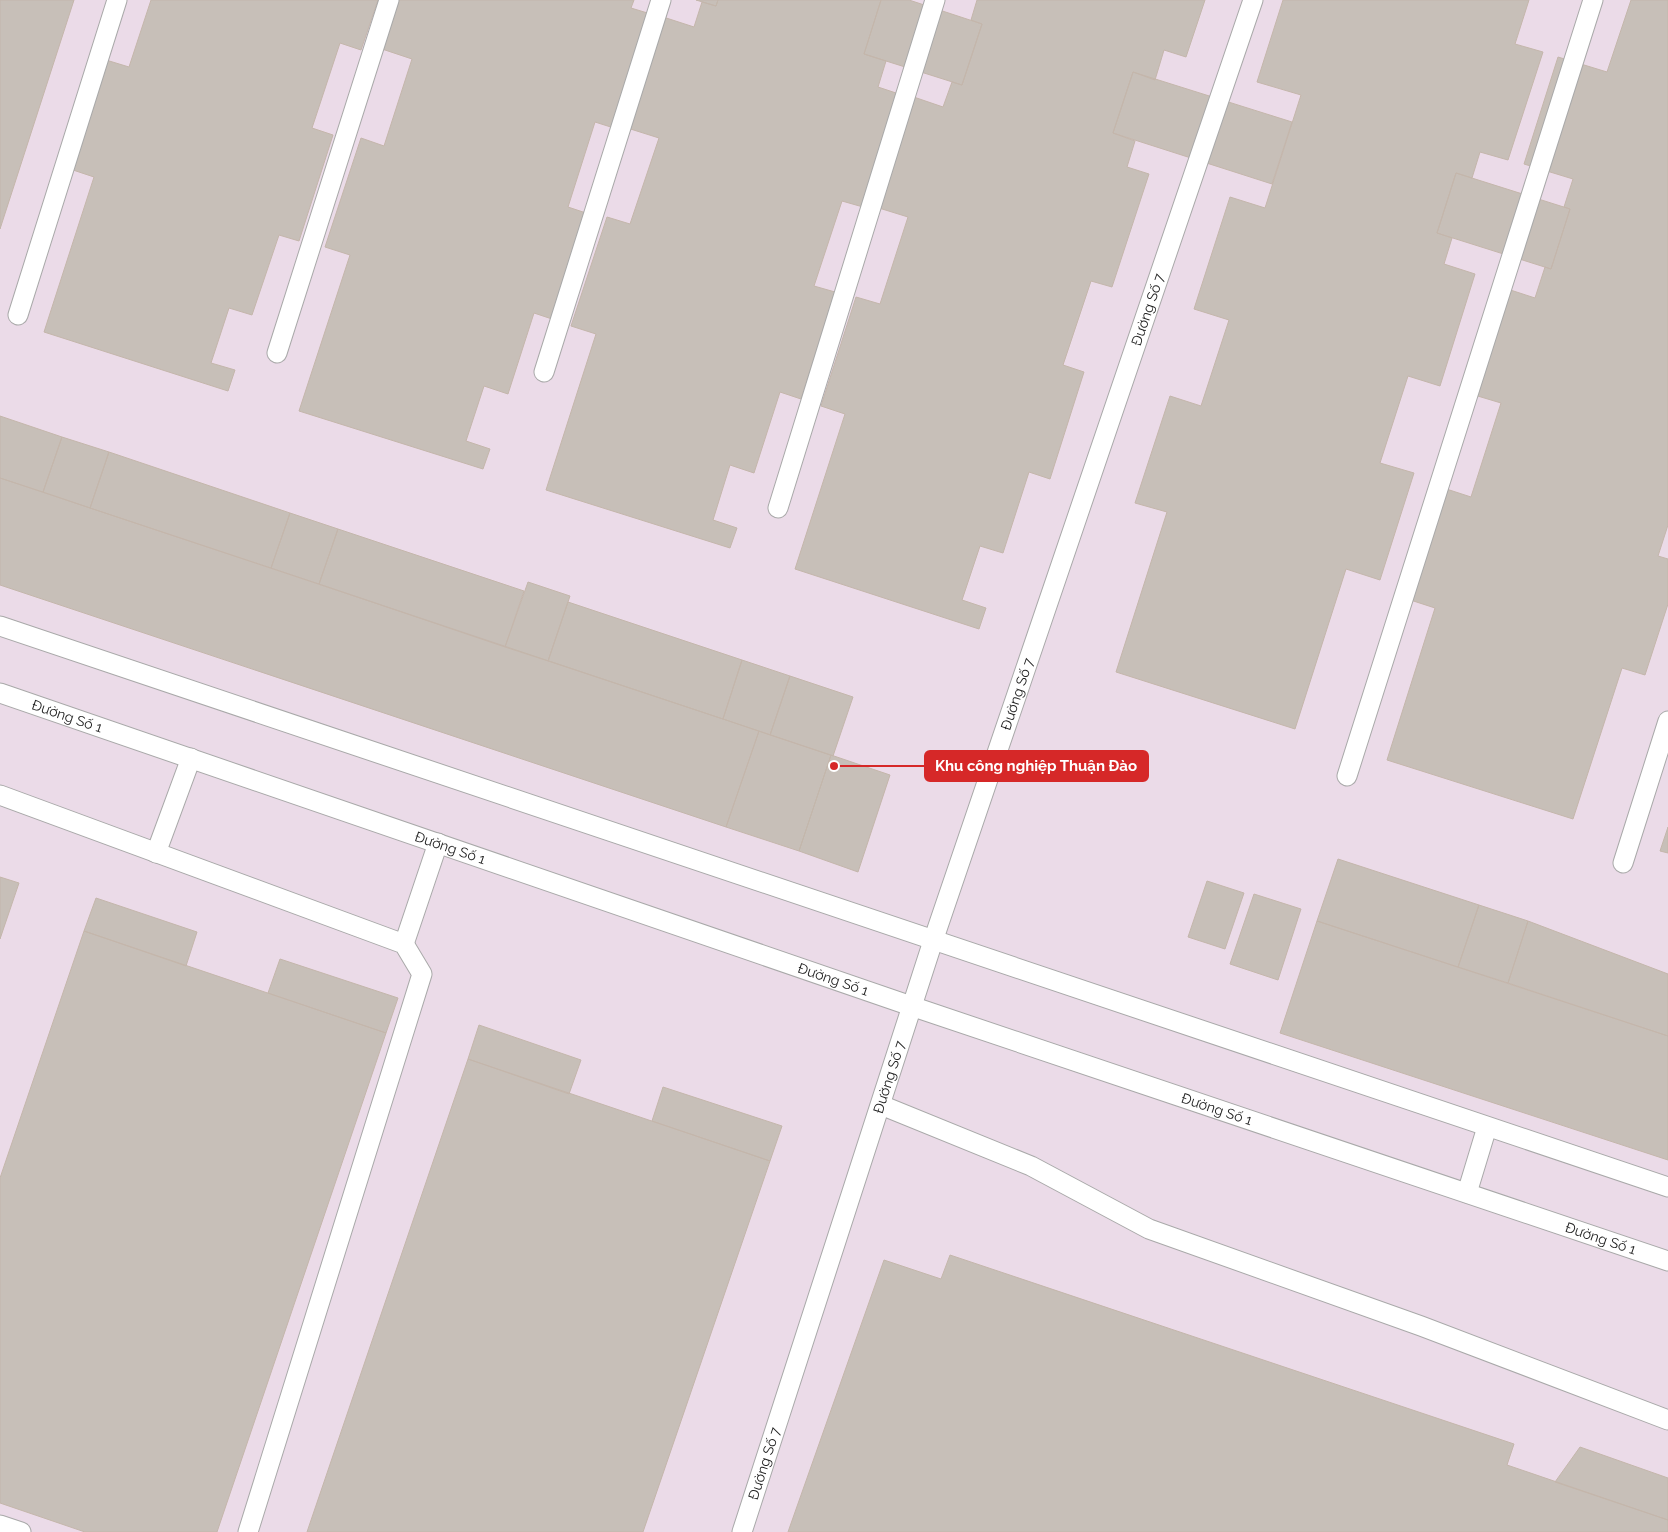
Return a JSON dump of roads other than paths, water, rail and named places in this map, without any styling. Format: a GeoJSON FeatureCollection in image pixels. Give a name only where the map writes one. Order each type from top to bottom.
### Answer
{"type":"FeatureCollection","features":[{"type":"Feature","properties":{"kind":"lane"},"geometry":{"type":"LineString","coordinates":[[18,315],[117,0]]}},
{"type":"Feature","properties":{"kind":"lane"},"geometry":{"type":"LineString","coordinates":[[277,353],[389,0]]}},
{"type":"Feature","properties":{"kind":"lane"},"geometry":{"type":"LineString","coordinates":[[544,372],[661,0]]}},
{"type":"Feature","properties":{"kind":"lane"},"geometry":{"type":"LineString","coordinates":[[778,508],[935,0]]}},
{"type":"Feature","properties":{"kind":"lane","name":"Đường Số 7"},"geometry":{"type":"LineString","coordinates":[[742,1532],[934,941],[1253,0]]}},
{"type":"Feature","properties":{"kind":"lane"},"geometry":{"type":"LineString","coordinates":[[1347,776],[1593,0]]}},
{"type":"Feature","properties":{"kind":"lane"},"geometry":{"type":"LineString","coordinates":[[0,626],[1668,1187]]}},
{"type":"Feature","properties":{"kind":"lane","name":"Đường Số 1"},"geometry":{"type":"LineString","coordinates":[[0,693],[914,1006],[1668,1261]]}},
{"type":"Feature","properties":{"kind":"lane"},"geometry":{"type":"LineString","coordinates":[[1623,863],[1668,721]]}},
{"type":"Feature","properties":{"kind":"lane"},"geometry":{"type":"LineString","coordinates":[[156,853],[191,758]]}},
{"type":"Feature","properties":{"kind":"lane"},"geometry":{"type":"LineString","coordinates":[[0,795],[404,944],[422,974],[248,1532]]}},
{"type":"Feature","properties":{"kind":"lane"},"geometry":{"type":"LineString","coordinates":[[404,944],[438,843]]}},
{"type":"Feature","properties":{"kind":"lane"},"geometry":{"type":"LineString","coordinates":[[881,1105],[1031,1166],[1149,1229],[1421,1326],[1668,1420]]}},
{"type":"Feature","properties":{"kind":"lane"},"geometry":{"type":"LineString","coordinates":[[1467,1193],[1487,1127]]}},
{"type":"Feature","properties":{"kind":"lane"},"geometry":{"type":"LineString","coordinates":[[0,1525],[21,1532]]}},
{"type":"Feature","properties":{"kind":"place","name":"Khu công nghiệp Thuận Đào"},"geometry":{"type":"Point","coordinates":[834,766]}}]}
